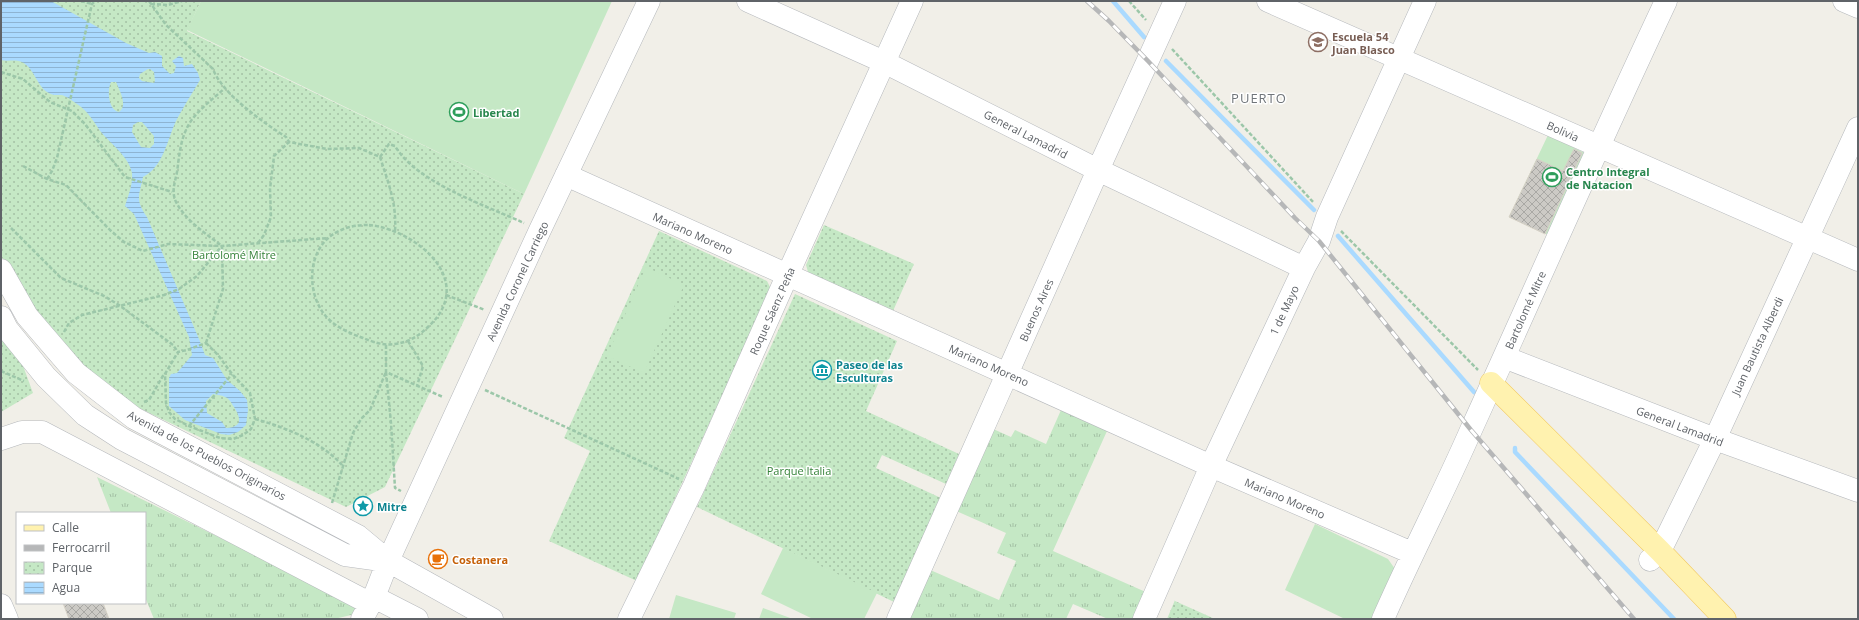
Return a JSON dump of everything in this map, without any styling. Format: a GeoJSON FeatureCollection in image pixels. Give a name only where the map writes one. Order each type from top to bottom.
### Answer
{"type":"FeatureCollection","features":[{"type":"Feature","properties":{"kind":"main road"},"geometry":{"type":"LineString","coordinates":[[1488,390],[1655,556],[1725,619]]}},
{"type":"Feature","properties":{"kind":"main road"},"geometry":{"type":"LineString","coordinates":[[1655,556],[1706,619]]}},
{"type":"Feature","properties":{"kind":"street","name":"Avenida Coronel Carriego"},"geometry":{"type":"LineString","coordinates":[[369,607],[417,497],[540,230],[649,1]]}},
{"type":"Feature","properties":{"kind":"street","name":"General Lamadrid"},"geometry":{"type":"LineString","coordinates":[[748,1],[884,62],[1098,170],[1304,268]]}},
{"type":"Feature","properties":{"kind":"street","name":"Roque Sáenz Peña"},"geometry":{"type":"LineString","coordinates":[[629,619],[694,486],[787,276],[912,1]]}},
{"type":"Feature","properties":{"kind":"street","name":"Buenos Aires"},"geometry":{"type":"LineString","coordinates":[[898,619],[1175,1]]}},
{"type":"Feature","properties":{"kind":"street","name":"Bolivia"},"geometry":{"type":"LineString","coordinates":[[1268,1],[1858,260]]}},
{"type":"Feature","properties":{"kind":"street","name":"1 de Mayo"},"geometry":{"type":"LineString","coordinates":[[1144,619],[1211,466],[1304,268],[1319,241],[1327,217],[1425,1]]}},
{"type":"Feature","properties":{"kind":"street","name":"Bartolomé Mitre"},"geometry":{"type":"LineString","coordinates":[[1383,619],[1412,553],[1471,430],[1598,147],[1666,1]]}},
{"type":"Feature","properties":{"kind":"street"},"geometry":{"type":"LineString","coordinates":[[1844,1],[1858,7]]}},
{"type":"Feature","properties":{"kind":"street","name":"Juan Bautista Alberdi"},"geometry":{"type":"LineString","coordinates":[[1655,556],[1714,439],[1858,128]]}},
{"type":"Feature","properties":{"kind":"street","name":"Mariano Moreno"},"geometry":{"type":"LineString","coordinates":[[566,175],[1211,466],[1412,553]]}},
{"type":"Feature","properties":{"kind":"street","name":"Avenida de los Pueblos Originarios"},"geometry":{"type":"LineString","coordinates":[[1,270],[27,316],[76,373],[134,418],[358,536],[388,561],[492,619]]}},
{"type":"Feature","properties":{"kind":"street","name":"Avenida de los Pueblos Originarios"},"geometry":{"type":"LineString","coordinates":[[1,317],[7,329],[46,377],[85,415],[122,439],[346,555],[388,561]]}},
{"type":"Feature","properties":{"kind":"street","name":"General Lamadrid"},"geometry":{"type":"LineString","coordinates":[[1504,357],[1714,439],[1858,491]]}},
{"type":"Feature","properties":{"kind":"street"},"geometry":{"type":"LineString","coordinates":[[1,439],[22,432],[42,432],[369,607],[417,619]]}},
{"type":"Feature","properties":{"kind":"street"},"geometry":{"type":"LineString","coordinates":[[1,605],[7,619]]}},
{"type":"Feature","properties":{"kind":"path"},"geometry":{"type":"LineString","coordinates":[[81,1],[92,4]]}},
{"type":"Feature","properties":{"kind":"path"},"geometry":{"type":"LineString","coordinates":[[47,179],[57,158],[92,4],[95,1]]}},
{"type":"Feature","properties":{"kind":"path"},"geometry":{"type":"LineString","coordinates":[[150,2],[168,5],[182,1]]}},
{"type":"Feature","properties":{"kind":"path"},"geometry":{"type":"LineString","coordinates":[[1129,1],[1488,390]]}},
{"type":"Feature","properties":{"kind":"path"},"geometry":{"type":"LineString","coordinates":[[150,2],[166,25],[213,68],[216,78],[225,88],[253,114],[286,137],[289,142],[326,149],[359,148],[380,158],[392,193],[396,211],[395,231]]}},
{"type":"Feature","properties":{"kind":"path"},"geometry":{"type":"LineString","coordinates":[[1,72],[23,79],[50,102],[68,109],[85,124],[124,177],[172,192]]}},
{"type":"Feature","properties":{"kind":"path"},"geometry":{"type":"LineString","coordinates":[[222,246],[194,224],[184,214],[172,192],[181,146],[186,130],[196,115],[225,88]]}},
{"type":"Feature","properties":{"kind":"path"},"geometry":{"type":"LineString","coordinates":[[258,243],[264,235],[271,217],[270,189],[274,156],[289,142]]}},
{"type":"Feature","properties":{"kind":"path"},"geometry":{"type":"LineString","coordinates":[[380,158],[388,144],[395,146],[400,155],[433,180],[540,230]]}},
{"type":"Feature","properties":{"kind":"path"},"geometry":{"type":"LineString","coordinates":[[23,166],[47,179],[66,185],[110,230],[124,242],[143,251],[168,244],[222,246],[328,238]]}},
{"type":"Feature","properties":{"kind":"path"},"geometry":{"type":"LineString","coordinates":[[354,226],[381,226],[395,231],[409,238],[433,257],[444,278],[446,295],[444,307],[439,315],[425,330],[408,341],[386,345],[346,331],[325,315],[318,305],[312,281],[312,269],[320,249],[328,238],[339,231],[354,226]]}},
{"type":"Feature","properties":{"kind":"path"},"geometry":{"type":"LineString","coordinates":[[11,228],[61,278],[104,296],[119,305],[173,346],[178,352]]}},
{"type":"Feature","properties":{"kind":"path"},"geometry":{"type":"LineString","coordinates":[[55,349],[69,323],[82,315],[168,294],[179,289],[197,276],[222,246]]}},
{"type":"Feature","properties":{"kind":"path"},"geometry":{"type":"LineString","coordinates":[[127,412],[149,400],[178,352],[206,343],[223,289],[222,246]]}},
{"type":"Feature","properties":{"kind":"path"},"geometry":{"type":"LineString","coordinates":[[446,295],[466,303]]}},
{"type":"Feature","properties":{"kind":"path"},"geometry":{"type":"LineString","coordinates":[[408,341],[424,366],[417,386]]}},
{"type":"Feature","properties":{"kind":"path"},"geometry":{"type":"LineString","coordinates":[[165,374],[166,404],[169,412],[175,419],[220,438],[233,440],[251,429],[256,419],[250,393],[206,343]]}},
{"type":"Feature","properties":{"kind":"path"},"geometry":{"type":"LineString","coordinates":[[386,345],[386,372],[395,488],[417,497]]}},
{"type":"Feature","properties":{"kind":"path"},"geometry":{"type":"LineString","coordinates":[[386,372],[460,404]]}},
{"type":"Feature","properties":{"kind":"path"},"geometry":{"type":"LineString","coordinates":[[328,520],[353,433],[361,419],[370,410],[386,372]]}},
{"type":"Feature","properties":{"kind":"path"},"geometry":{"type":"LineString","coordinates":[[189,426],[232,374]]}},
{"type":"Feature","properties":{"kind":"path"},"geometry":{"type":"LineString","coordinates":[[470,384],[694,486]]}},
{"type":"Feature","properties":{"kind":"path"},"geometry":{"type":"LineString","coordinates":[[256,419],[284,428],[321,448],[334,457],[343,466]]}},
{"type":"Feature","properties":{"kind":"green space","name":"Bartolomé Mitre"},"geometry":{"type":"Polygon","coordinates":[[[1,1],[201,1],[187,31],[524,194],[385,487],[346,507],[120,399],[53,337],[1,256],[1,1]]]}},
{"type":"Feature","properties":{"kind":"green space","name":"Libertad"},"geometry":{"type":"Polygon","coordinates":[[[201,1],[612,1],[524,194],[187,30],[201,1]]]}},
{"type":"Feature","properties":{"kind":"green space","name":"Centro Integral de Natacion"},"geometry":{"type":"Polygon","coordinates":[[[1548,135],[1585,153],[1548,235],[1509,217],[1548,135]]]}},
{"type":"Feature","properties":{"kind":"green space"},"geometry":{"type":"Polygon","coordinates":[[[824,225],[914,264],[893,311],[813,277],[808,272],[806,265],[824,225]]]}},
{"type":"Feature","properties":{"kind":"green space"},"geometry":{"type":"Polygon","coordinates":[[[659,231],[767,281],[771,289],[637,581],[549,541],[590,451],[564,438],[659,231]]]}},
{"type":"Feature","properties":{"kind":"green space"},"geometry":{"type":"Polygon","coordinates":[[[646,267],[684,285],[644,373],[607,356],[646,267]]]}},
{"type":"Feature","properties":{"kind":"green space","name":"Parque Italia"},"geometry":{"type":"Polygon","coordinates":[[[795,294],[897,341],[866,411],[959,454],[946,484],[882,455],[876,468],[941,498],[894,602],[697,507],[795,294]]]}},
{"type":"Feature","properties":{"kind":"green space"},"geometry":{"type":"Polygon","coordinates":[[[1,334],[22,363],[33,393],[1,412],[1,334]]]}},
{"type":"Feature","properties":{"kind":"green space"},"geometry":{"type":"Polygon","coordinates":[[[1061,410],[1107,431],[1053,551],[1148,593],[1137,619],[1108,619],[1073,604],[1066,619],[906,619],[928,569],[999,600],[1016,561],[997,553],[1006,533],[954,510],[991,428],[1011,437],[1015,430],[1046,444],[1061,410]]]}},
{"type":"Feature","properties":{"kind":"green space"},"geometry":{"type":"Polygon","coordinates":[[[97,477],[362,608],[360,613],[334,619],[154,619],[146,599],[146,512],[111,512],[97,477]]]}},
{"type":"Feature","properties":{"kind":"green space"},"geometry":{"type":"Polygon","coordinates":[[[1315,524],[1388,559],[1395,569],[1372,619],[1345,619],[1285,590],[1315,524]]]}},
{"type":"Feature","properties":{"kind":"green space"},"geometry":{"type":"Polygon","coordinates":[[[783,548],[877,593],[864,619],[813,619],[761,594],[783,548]]]}},
{"type":"Feature","properties":{"kind":"green space"},"geometry":{"type":"Polygon","coordinates":[[[676,595],[736,613],[734,619],[669,619],[676,595]]]}},
{"type":"Feature","properties":{"kind":"green space"},"geometry":{"type":"Polygon","coordinates":[[[1175,601],[1215,619],[1167,619],[1175,601]]]}},
{"type":"Feature","properties":{"kind":"green space"},"geometry":{"type":"Polygon","coordinates":[[[763,608],[793,619],[759,619],[763,608]]]}},
{"type":"Feature","properties":{"kind":"water"},"geometry":{"type":"Polygon","coordinates":[[[1,1],[51,1],[126,43],[149,53],[155,52],[162,56],[162,66],[170,74],[174,73],[176,66],[172,61],[179,56],[183,58],[184,66],[192,64],[198,73],[200,80],[176,121],[164,152],[156,166],[143,177],[139,194],[139,202],[147,217],[205,355],[213,358],[227,380],[240,391],[247,400],[248,410],[246,425],[238,432],[229,435],[221,434],[185,420],[169,406],[169,378],[171,374],[177,373],[192,355],[189,337],[134,214],[125,206],[132,182],[132,173],[124,156],[101,132],[85,110],[65,96],[53,95],[43,89],[29,68],[22,62],[1,60],[1,1]],[[150,69],[140,74],[139,78],[142,81],[154,83],[154,72],[150,69]],[[111,82],[109,99],[113,108],[119,112],[123,106],[121,94],[116,82],[111,82]],[[138,122],[133,125],[132,132],[141,147],[150,148],[154,144],[154,136],[142,122],[138,122]],[[213,394],[206,401],[207,413],[222,422],[226,428],[238,424],[238,415],[227,398],[213,394]]]}},
{"type":"Feature","properties":{"kind":"building","name":"Centro Integral de Natacion"},"geometry":{"type":"Polygon","coordinates":[[[1574,149],[1582,153],[1545,234],[1509,217],[1537,159],[1563,171],[1574,149]]]}},
{"type":"Feature","properties":{"kind":"building"},"geometry":{"type":"Polygon","coordinates":[[[63,604],[103,604],[109,619],[69,619],[63,604]]]}},
{"type":"Feature","properties":{"kind":"waterway"},"geometry":{"type":"LineString","coordinates":[[1113,1],[1144,37]]}},
{"type":"Feature","properties":{"kind":"waterway"},"geometry":{"type":"LineString","coordinates":[[1166,61],[1314,210]]}},
{"type":"Feature","properties":{"kind":"waterway"},"geometry":{"type":"LineString","coordinates":[[1338,236],[1474,392]]}},
{"type":"Feature","properties":{"kind":"waterway"},"geometry":{"type":"LineString","coordinates":[[1515,448],[1515,452],[1674,619]]}},
{"type":"Feature","properties":{"kind":"railway"},"geometry":{"type":"LineString","coordinates":[[1087,1],[1148,61],[1295,218],[1319,241],[1471,430],[1634,619]]}},
{"type":"Feature","properties":{"kind":"place","name":"Escuela 54 Juan Blasco"},"geometry":{"type":"Point","coordinates":[1318,42]}},
{"type":"Feature","properties":{"kind":"place","name":"Libertad"},"geometry":{"type":"Point","coordinates":[459,112]}},
{"type":"Feature","properties":{"kind":"place","name":"Centro Integral de Natacion"},"geometry":{"type":"Point","coordinates":[1552,177]}},
{"type":"Feature","properties":{"kind":"place","name":"Paseo de las Esculturas"},"geometry":{"type":"Point","coordinates":[822,370]}},
{"type":"Feature","properties":{"kind":"place","name":"Mitre"},"geometry":{"type":"Point","coordinates":[363,506]}},
{"type":"Feature","properties":{"kind":"place","name":"Costanera"},"geometry":{"type":"Point","coordinates":[438,559]}},
{"type":"Feature","properties":{"kind":"district","name":"PUERTO"},"geometry":{"type":"Point","coordinates":[1259,98]}}]}
